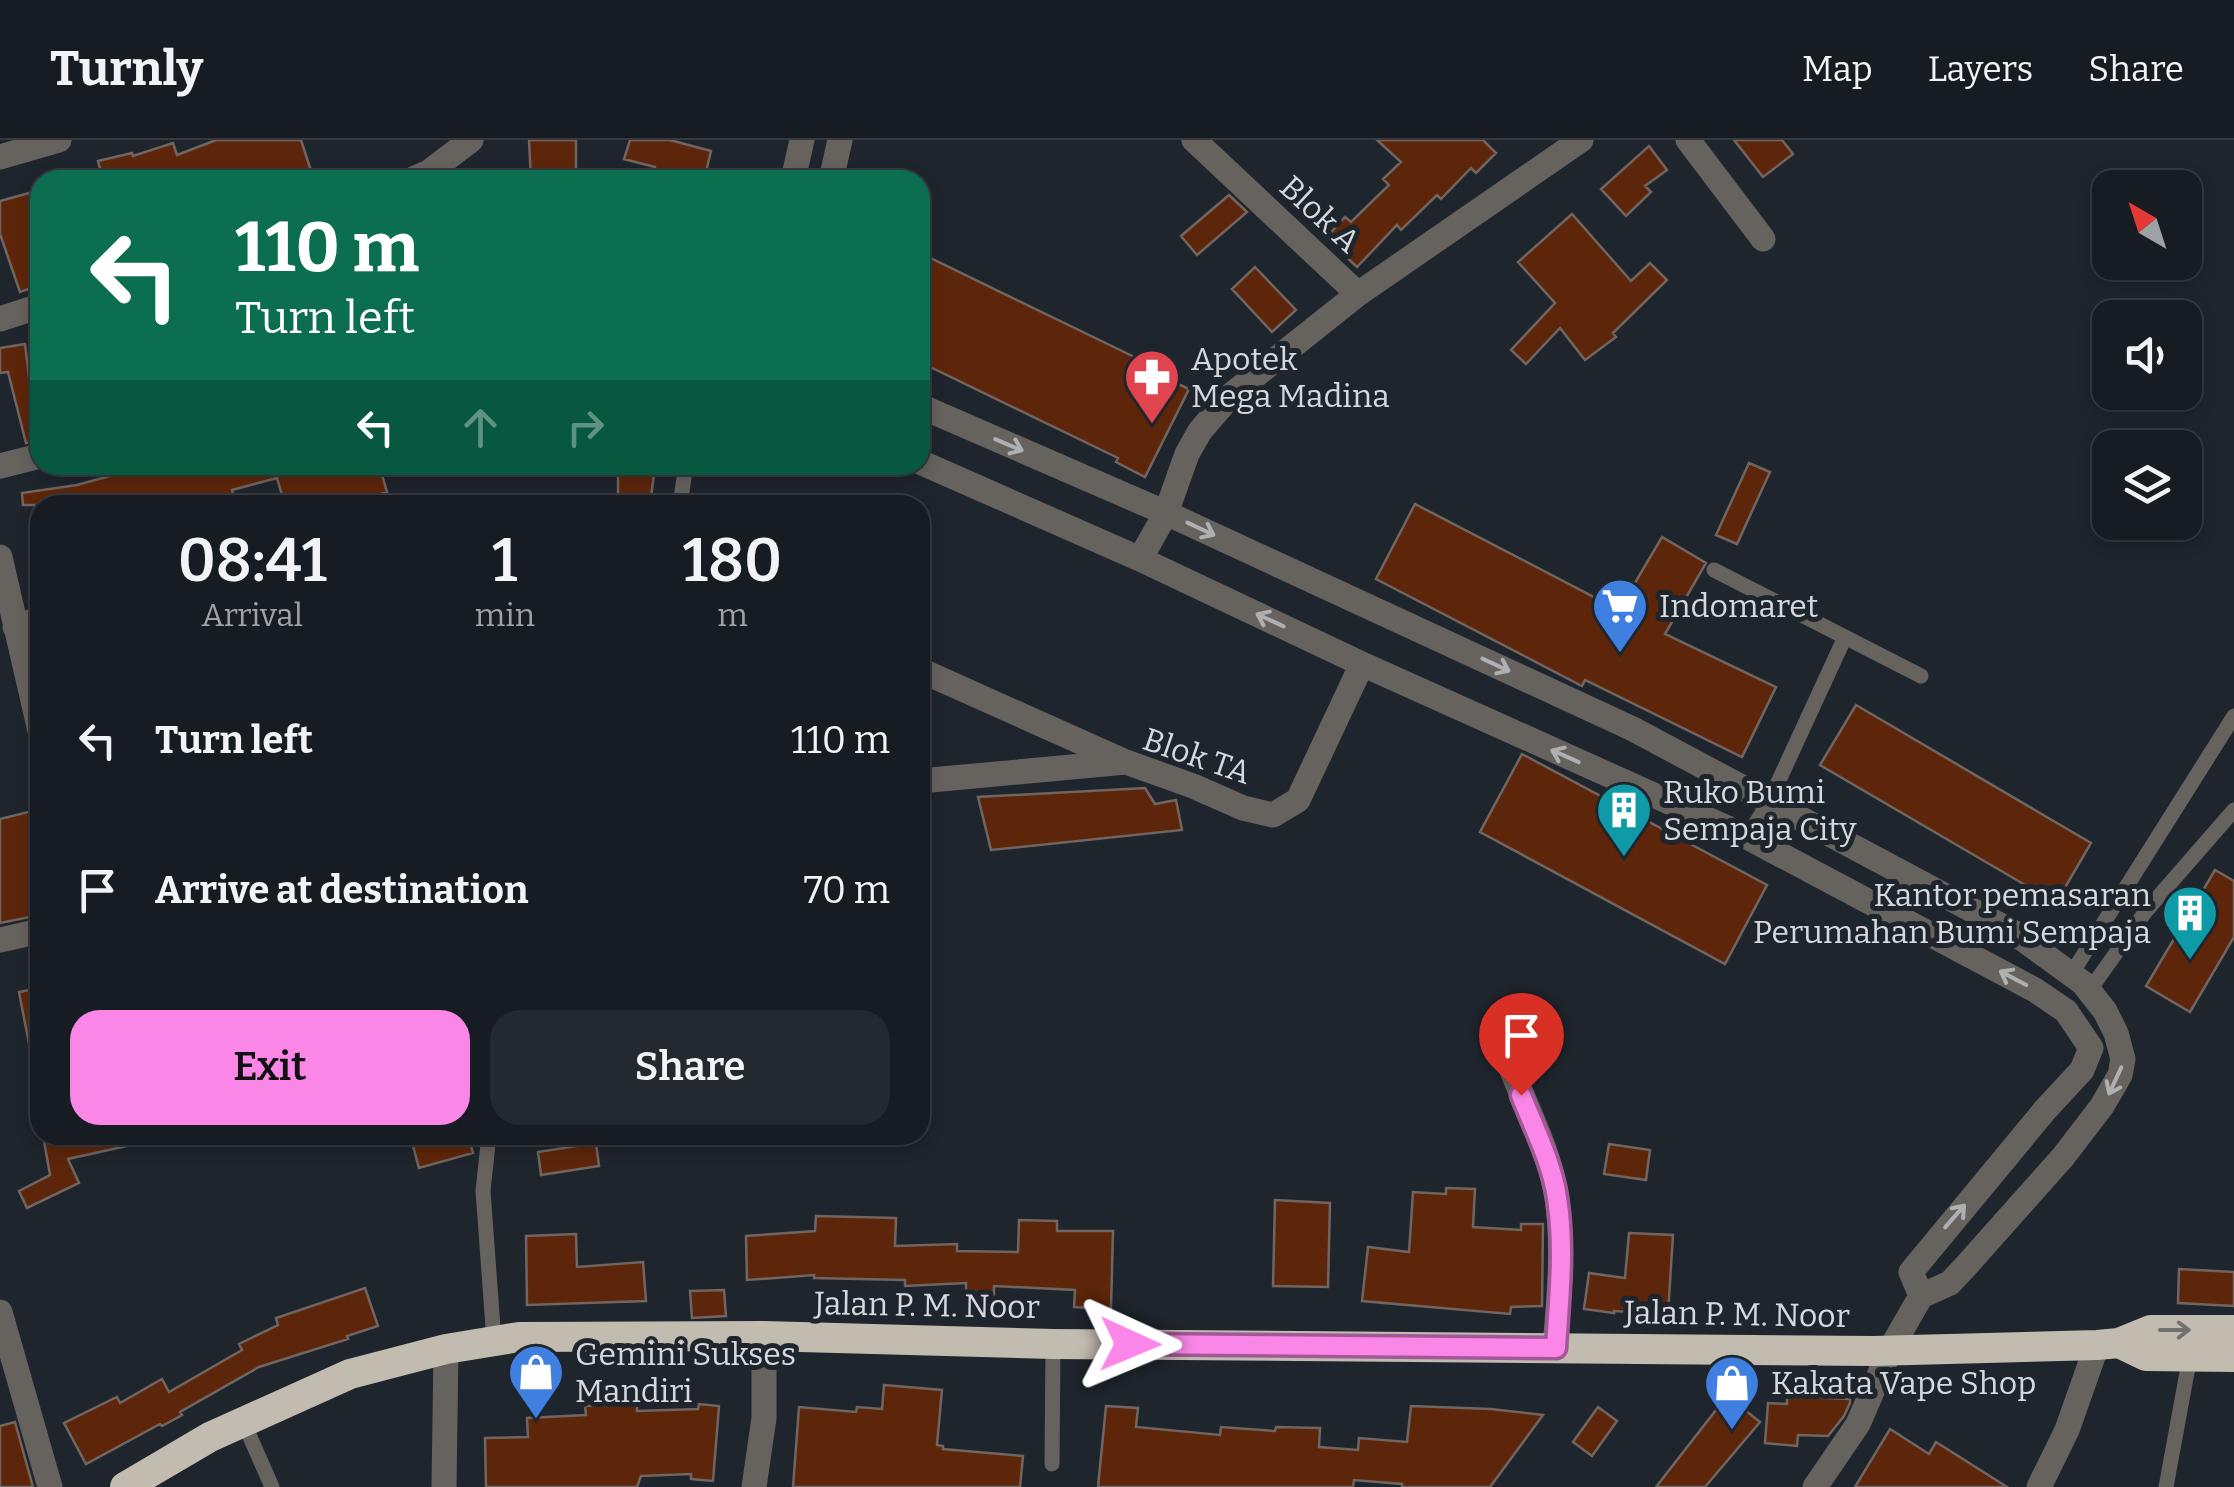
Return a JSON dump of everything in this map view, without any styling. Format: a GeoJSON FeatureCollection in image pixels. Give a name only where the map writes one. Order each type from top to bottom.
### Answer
{"type":"FeatureCollection","features":[{"type":"Feature","properties":{"kind":"highway","name":"Jalan P. M. Noor"},"geometry":{"type":"LineString","coordinates":[[140,1484],[243,1421],[350,1374],[519,1337],[764,1336],[1053,1344],[1890,1350],[2108,1344],[2151,1330],[2234,1330]]}},
{"type":"Feature","properties":{"kind":"highway","name":"Jalan P. M. Noor"},"geometry":{"type":"LineString","coordinates":[[2108,1344],[2146,1356],[2234,1357]]}},
{"type":"Feature","properties":{"kind":"street"},"geometry":{"type":"LineString","coordinates":[[0,158],[59,140]]}},
{"type":"Feature","properties":{"kind":"street"},"geometry":{"type":"LineString","coordinates":[[432,170],[472,140]]}},
{"type":"Feature","properties":{"kind":"street"},"geometry":{"type":"LineString","coordinates":[[796,170],[802,140]]}},
{"type":"Feature","properties":{"kind":"street"},"geometry":{"type":"LineString","coordinates":[[833,170],[840,140]]}},
{"type":"Feature","properties":{"kind":"street","name":"Blok A"},"geometry":{"type":"LineString","coordinates":[[1194,140],[1358,294]]}},
{"type":"Feature","properties":{"kind":"street"},"geometry":{"type":"LineString","coordinates":[[1140,559],[1166,512],[1187,454],[1207,422],[1231,395],[1358,294],[1581,140]]}},
{"type":"Feature","properties":{"kind":"street"},"geometry":{"type":"LineString","coordinates":[[1688,140],[1764,239]]}},
{"type":"Feature","properties":{"kind":"street"},"geometry":{"type":"LineString","coordinates":[[0,319],[30,309]]}},
{"type":"Feature","properties":{"kind":"street"},"geometry":{"type":"LineString","coordinates":[[930,410],[1166,512],[1633,729],[2013,932],[2080,982],[2116,1033],[2123,1059],[2120,1075],[2102,1106],[2063,1156],[1950,1283],[1921,1296],[1890,1350],[1858,1424],[1815,1487]]}},
{"type":"Feature","properties":{"kind":"street"},"geometry":{"type":"LineString","coordinates":[[0,466],[30,458]]}},
{"type":"Feature","properties":{"kind":"street"},"geometry":{"type":"LineString","coordinates":[[930,466],[1747,837],[2035,990],[2066,1010],[2091,1048]]}},
{"type":"Feature","properties":{"kind":"street"},"geometry":{"type":"LineString","coordinates":[[0,556],[28,623]]}},
{"type":"Feature","properties":{"kind":"street","name":"Blok TA"},"geometry":{"type":"LineString","coordinates":[[930,780],[1126,762],[1243,808],[1273,815],[1298,800],[1362,664]]}},
{"type":"Feature","properties":{"kind":"street"},"geometry":{"type":"LineString","coordinates":[[930,674],[1126,762]]}},
{"type":"Feature","properties":{"kind":"street"},"geometry":{"type":"LineString","coordinates":[[0,940],[30,933]]}},
{"type":"Feature","properties":{"kind":"street"},"geometry":{"type":"LineString","coordinates":[[1921,1296],[1910,1272],[2082,1070],[2091,1048],[2116,1033]]}},
{"type":"Feature","properties":{"kind":"street"},"geometry":{"type":"LineString","coordinates":[[1507,1058],[1550,1168],[1557,1198],[1560,1270],[1556,1348]]}},
{"type":"Feature","properties":{"kind":"street"},"geometry":{"type":"LineString","coordinates":[[0,1312],[50,1487]]}},
{"type":"Feature","properties":{"kind":"street"},"geometry":{"type":"LineString","coordinates":[[754,1487],[764,1418],[764,1336]]}},
{"type":"Feature","properties":{"kind":"street"},"geometry":{"type":"LineString","coordinates":[[2039,1487],[2108,1344]]}},
{"type":"Feature","properties":{"kind":"street"},"geometry":{"type":"LineString","coordinates":[[444,1487],[446,1350]]}},
{"type":"Feature","properties":{"kind":"lane"},"geometry":{"type":"LineString","coordinates":[[1714,570],[1921,676]]}},
{"type":"Feature","properties":{"kind":"lane"},"geometry":{"type":"LineString","coordinates":[[1747,837],[1770,802],[1845,637]]}},
{"type":"Feature","properties":{"kind":"lane"},"geometry":{"type":"LineString","coordinates":[[2080,982],[2234,716]]}},
{"type":"Feature","properties":{"kind":"lane"},"geometry":{"type":"LineString","coordinates":[[2080,982],[2234,810]]}},
{"type":"Feature","properties":{"kind":"lane"},"geometry":{"type":"LineString","coordinates":[[487,1145],[483,1191],[494,1342]]}},
{"type":"Feature","properties":{"kind":"lane"},"geometry":{"type":"LineString","coordinates":[[1052,1464],[1053,1344]]}},
{"type":"Feature","properties":{"kind":"lane"},"geometry":{"type":"LineString","coordinates":[[2166,1487],[2190,1356]]}},
{"type":"Feature","properties":{"kind":"lane"},"geometry":{"type":"LineString","coordinates":[[243,1421],[272,1487]]}},
{"type":"Feature","properties":{"kind":"building"},"geometry":{"type":"Polygon","coordinates":[[[216,140],[301,140],[311,170],[100,170],[98,161],[132,153],[133,156],[173,143],[177,155],[216,140]]]}},
{"type":"Feature","properties":{"kind":"building"},"geometry":{"type":"Polygon","coordinates":[[[529,140],[576,140],[576,170],[530,170],[529,140]]]}},
{"type":"Feature","properties":{"kind":"building"},"geometry":{"type":"Polygon","coordinates":[[[630,140],[670,140],[711,151],[706,170],[654,170],[655,167],[624,159],[630,140]]]}},
{"type":"Feature","properties":{"kind":"building"},"geometry":{"type":"Polygon","coordinates":[[[1377,140],[1483,140],[1496,153],[1476,173],[1471,168],[1441,199],[1437,195],[1401,230],[1397,225],[1357,267],[1326,238],[1345,217],[1351,222],[1389,185],[1383,179],[1401,162],[1377,140]]]}},
{"type":"Feature","properties":{"kind":"building"},"geometry":{"type":"Polygon","coordinates":[[[1734,140],[1782,140],[1793,154],[1763,177],[1734,140]]]}},
{"type":"Feature","properties":{"kind":"building"},"geometry":{"type":"Polygon","coordinates":[[[1649,146],[1667,170],[1645,186],[1651,192],[1626,216],[1601,189],[1649,146]]]}},
{"type":"Feature","properties":{"kind":"building"},"geometry":{"type":"Polygon","coordinates":[[[30,193],[30,288],[20,292],[0,234],[0,201],[30,193]]]}},
{"type":"Feature","properties":{"kind":"building"},"geometry":{"type":"Polygon","coordinates":[[[1229,195],[1247,212],[1197,255],[1181,236],[1229,195]]]}},
{"type":"Feature","properties":{"kind":"building"},"geometry":{"type":"Polygon","coordinates":[[[1572,214],[1631,281],[1650,263],[1667,280],[1613,333],[1616,337],[1585,360],[1560,328],[1526,364],[1511,350],[1555,303],[1518,262],[1572,214]]]}},
{"type":"Feature","properties":{"kind":"building"},"geometry":{"type":"Polygon","coordinates":[[[930,258],[1153,366],[1151,371],[1189,389],[1145,477],[1116,462],[1118,458],[930,367],[930,258]]]}},
{"type":"Feature","properties":{"kind":"building"},"geometry":{"type":"Polygon","coordinates":[[[1255,267],[1296,310],[1272,332],[1232,289],[1255,267]]]}},
{"type":"Feature","properties":{"kind":"building"},"geometry":{"type":"Polygon","coordinates":[[[25,344],[30,442],[26,443],[8,372],[0,373],[0,348],[25,344]]]}},
{"type":"Feature","properties":{"kind":"building"},"geometry":{"type":"Polygon","coordinates":[[[1749,463],[1770,472],[1737,544],[1716,535],[1749,463]]]}},
{"type":"Feature","properties":{"kind":"building"},"geometry":{"type":"Polygon","coordinates":[[[114,475],[382,475],[387,492],[282,495],[277,478],[232,490],[233,495],[30,495],[30,505],[23,505],[22,493],[114,475]]]}},
{"type":"Feature","properties":{"kind":"building"},"geometry":{"type":"Polygon","coordinates":[[[618,475],[654,475],[651,495],[618,495],[618,475]]]}},
{"type":"Feature","properties":{"kind":"building"},"geometry":{"type":"Polygon","coordinates":[[[1415,504],[1619,610],[1662,537],[1706,563],[1665,634],[1776,687],[1742,757],[1585,680],[1582,686],[1376,579],[1415,504]]]}},
{"type":"Feature","properties":{"kind":"building"},"geometry":{"type":"Polygon","coordinates":[[[1856,705],[2091,843],[2056,903],[1820,765],[1856,705]]]}},
{"type":"Feature","properties":{"kind":"building","name":"Ruko Bumi Sempaja City"},"geometry":{"type":"Polygon","coordinates":[[[1522,754],[1767,885],[1725,964],[1480,832],[1522,754]]]}},
{"type":"Feature","properties":{"kind":"building"},"geometry":{"type":"Polygon","coordinates":[[[1145,788],[1155,804],[1176,800],[1182,830],[991,850],[978,797],[1145,788]]]}},
{"type":"Feature","properties":{"kind":"building"},"geometry":{"type":"Polygon","coordinates":[[[30,812],[30,917],[0,923],[0,819],[30,812]]]}},
{"type":"Feature","properties":{"kind":"building","name":"Kantor pemasaran Perumahan Bumi Sempaja"},"geometry":{"type":"Polygon","coordinates":[[[2215,870],[2234,881],[2234,937],[2190,1012],[2146,986],[2215,870]]]}},
{"type":"Feature","properties":{"kind":"building"},"geometry":{"type":"Polygon","coordinates":[[[30,990],[30,1049],[19,992],[30,990]]]}},
{"type":"Feature","properties":{"kind":"building"},"geometry":{"type":"Polygon","coordinates":[[[1609,1144],[1650,1150],[1646,1180],[1604,1174],[1609,1144]]]}},
{"type":"Feature","properties":{"kind":"building"},"geometry":{"type":"Polygon","coordinates":[[[45,1145],[131,1145],[68,1159],[79,1183],[27,1208],[19,1191],[50,1175],[45,1145]]]}},
{"type":"Feature","properties":{"kind":"building"},"geometry":{"type":"Polygon","coordinates":[[[413,1145],[471,1145],[473,1153],[419,1168],[413,1145]]]}},
{"type":"Feature","properties":{"kind":"building"},"geometry":{"type":"Polygon","coordinates":[[[596,1145],[599,1166],[541,1175],[538,1152],[596,1145]]]}},
{"type":"Feature","properties":{"kind":"building"},"geometry":{"type":"Polygon","coordinates":[[[1446,1188],[1475,1189],[1473,1227],[1521,1230],[1521,1224],[1543,1224],[1542,1306],[1511,1307],[1510,1314],[1362,1301],[1368,1247],[1409,1252],[1413,1192],[1446,1194],[1446,1188]]]}},
{"type":"Feature","properties":{"kind":"building"},"geometry":{"type":"Polygon","coordinates":[[[1275,1200],[1330,1203],[1328,1287],[1273,1286],[1275,1200]]]}},
{"type":"Feature","properties":{"kind":"building"},"geometry":{"type":"Polygon","coordinates":[[[816,1216],[896,1218],[895,1246],[957,1244],[957,1251],[1018,1252],[1019,1220],[1057,1221],[1057,1231],[1113,1231],[1111,1309],[1074,1307],[1075,1290],[994,1286],[994,1302],[966,1302],[966,1283],[905,1286],[905,1280],[814,1275],[747,1280],[746,1236],[815,1231],[816,1216]]]}},
{"type":"Feature","properties":{"kind":"building"},"geometry":{"type":"Polygon","coordinates":[[[1629,1233],[1673,1235],[1668,1314],[1584,1309],[1589,1273],[1625,1278],[1629,1233]]]}},
{"type":"Feature","properties":{"kind":"building"},"geometry":{"type":"Polygon","coordinates":[[[576,1234],[577,1267],[643,1262],[646,1301],[527,1305],[526,1236],[576,1234]]]}},
{"type":"Feature","properties":{"kind":"building"},"geometry":{"type":"Polygon","coordinates":[[[2179,1269],[2234,1272],[2234,1306],[2178,1303],[2179,1269]]]}},
{"type":"Feature","properties":{"kind":"building"},"geometry":{"type":"Polygon","coordinates":[[[365,1288],[378,1326],[259,1367],[180,1412],[182,1415],[86,1464],[64,1423],[117,1397],[120,1403],[162,1379],[169,1392],[242,1350],[239,1344],[278,1325],[276,1318],[365,1288]]]}},
{"type":"Feature","properties":{"kind":"building"},"geometry":{"type":"Polygon","coordinates":[[[724,1290],[726,1316],[692,1318],[690,1291],[724,1290]]]}},
{"type":"Feature","properties":{"kind":"building"},"geometry":{"type":"Polygon","coordinates":[[[884,1385],[942,1390],[937,1445],[943,1449],[1023,1456],[1020,1487],[793,1487],[799,1407],[856,1412],[857,1407],[882,1409],[884,1385]]]}},
{"type":"Feature","properties":{"kind":"building"},"geometry":{"type":"Polygon","coordinates":[[[1787,1398],[1850,1399],[1850,1403],[1828,1436],[1798,1435],[1797,1446],[1765,1443],[1768,1403],[1787,1404],[1787,1398]]]}},
{"type":"Feature","properties":{"kind":"building"},"geometry":{"type":"Polygon","coordinates":[[[637,1404],[637,1411],[698,1409],[699,1404],[719,1406],[713,1481],[691,1479],[691,1474],[641,1476],[637,1487],[486,1487],[485,1438],[528,1437],[527,1418],[586,1415],[585,1406],[637,1404]]]}},
{"type":"Feature","properties":{"kind":"building"},"geometry":{"type":"Polygon","coordinates":[[[1106,1406],[1138,1408],[1136,1427],[1220,1435],[1221,1427],[1275,1431],[1276,1427],[1320,1428],[1319,1447],[1358,1450],[1359,1438],[1407,1442],[1411,1406],[1543,1415],[1490,1487],[1402,1487],[1354,1480],[1353,1487],[1098,1487],[1106,1406]]]}},
{"type":"Feature","properties":{"kind":"building"},"geometry":{"type":"Polygon","coordinates":[[[1598,1407],[1617,1421],[1592,1456],[1573,1442],[1598,1407]]]}},
{"type":"Feature","properties":{"kind":"building"},"geometry":{"type":"Polygon","coordinates":[[[1741,1407],[1760,1422],[1705,1487],[1656,1487],[1716,1410],[1731,1421],[1741,1407]]]}},
{"type":"Feature","properties":{"kind":"building"},"geometry":{"type":"Polygon","coordinates":[[[15,1422],[33,1487],[0,1487],[0,1426],[15,1422]]]}},
{"type":"Feature","properties":{"kind":"building"},"geometry":{"type":"Polygon","coordinates":[[[1890,1429],[1929,1454],[1936,1442],[2007,1487],[1855,1487],[1890,1429]]]}},
{"type":"Feature","properties":{"kind":"place","name":"Apotek Mega Madina"},"geometry":{"type":"Point","coordinates":[1152,426]}},
{"type":"Feature","properties":{"kind":"place","name":"Indomaret"},"geometry":{"type":"Point","coordinates":[1620,655]}},
{"type":"Feature","properties":{"kind":"place","name":"Ruko Bumi Sempaja City"},"geometry":{"type":"Point","coordinates":[1624,859]}},
{"type":"Feature","properties":{"kind":"place","name":"Kantor pemasaran Perumahan Bumi Sempaja"},"geometry":{"type":"Point","coordinates":[2190,962]}},
{"type":"Feature","properties":{"kind":"place","name":"Gemini Sukses Mandiri"},"geometry":{"type":"Point","coordinates":[536,1421]}},
{"type":"Feature","properties":{"kind":"place","name":"Kakata Vape Shop"},"geometry":{"type":"Point","coordinates":[1732,1432]}},
{"type":"Feature","properties":{"kind":"route"},"geometry":{"type":"LineString","coordinates":[[1130,1344],[1556,1348],[1560,1270],[1557,1198],[1550,1168],[1521,1095]]}}]}
